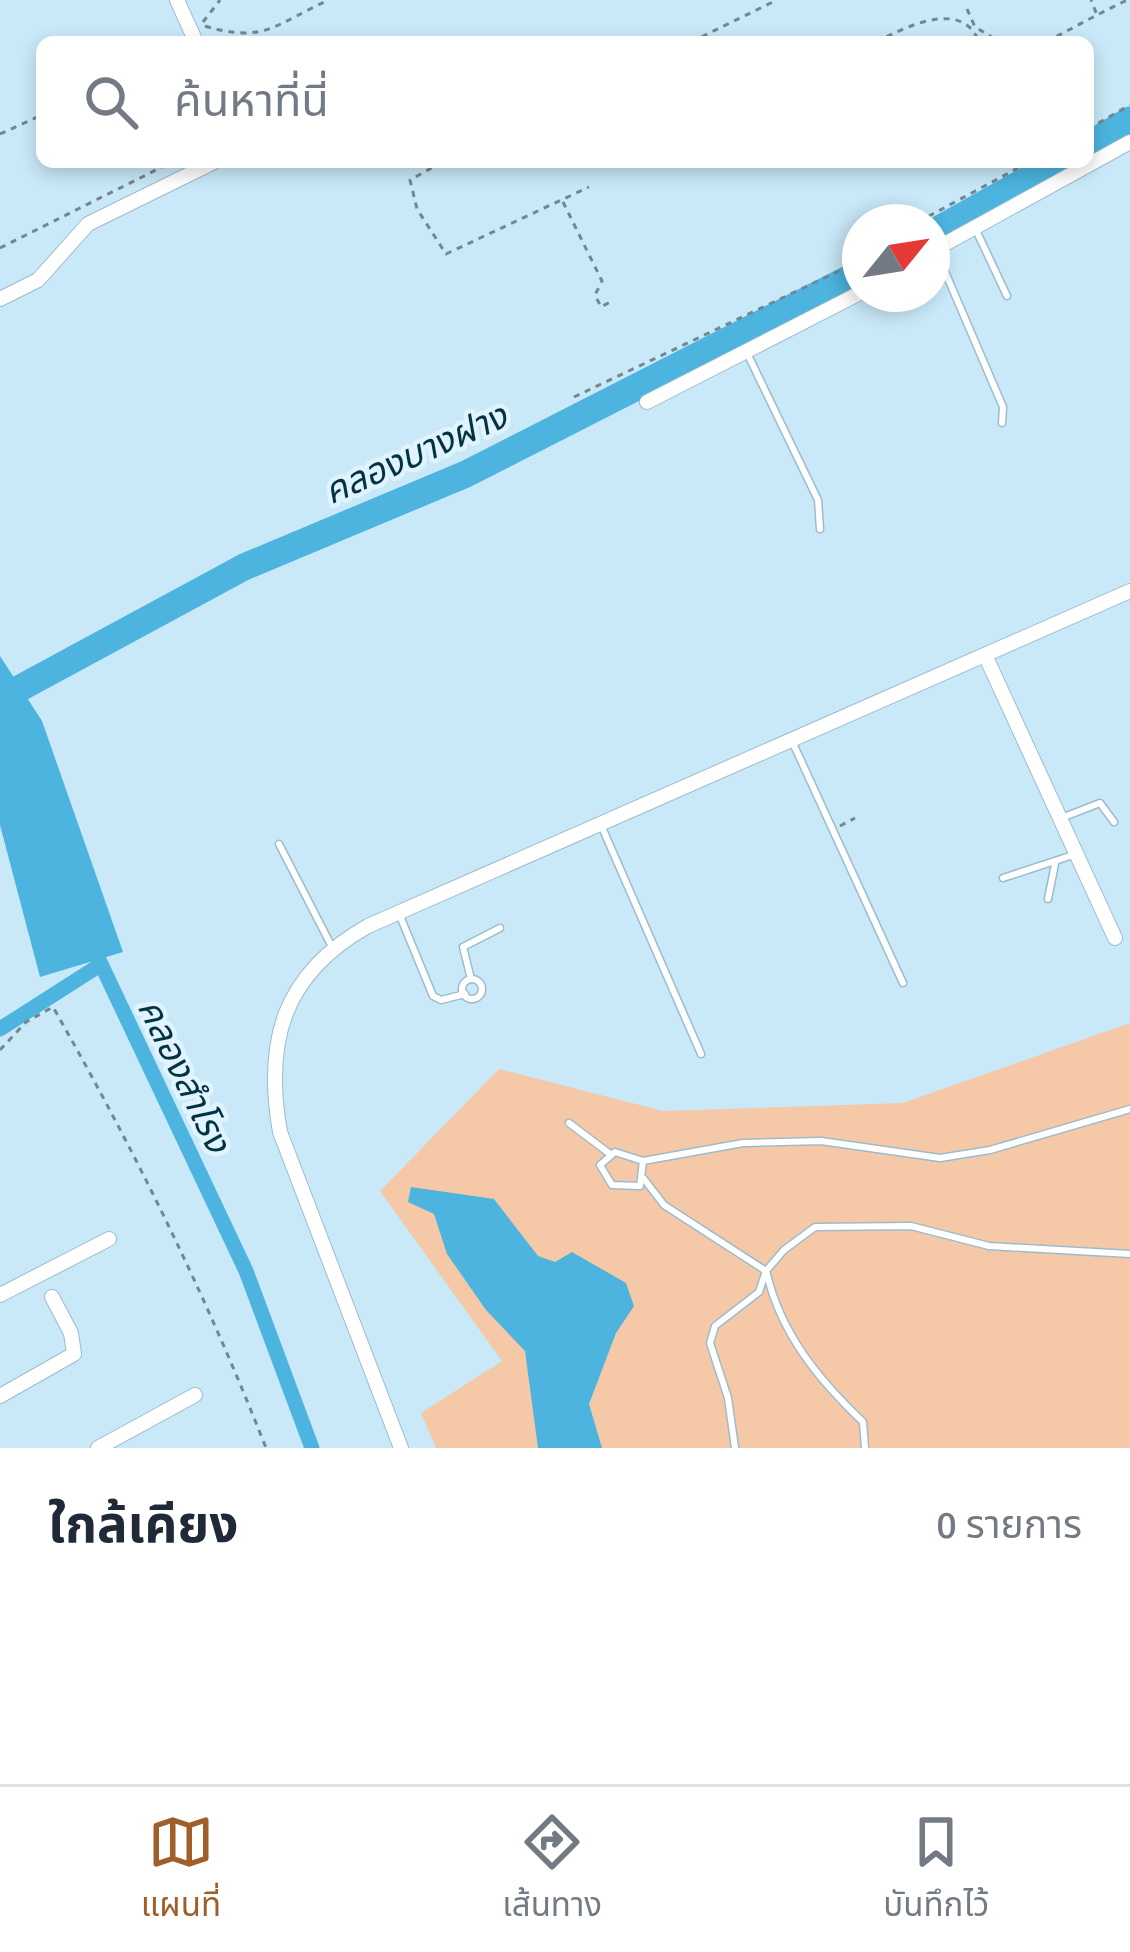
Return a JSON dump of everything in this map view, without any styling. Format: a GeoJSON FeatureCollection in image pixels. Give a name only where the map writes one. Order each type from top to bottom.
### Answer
{"type":"FeatureCollection","features":[{"type":"Feature","properties":{"kind":"street"},"geometry":{"type":"LineString","coordinates":[[177,0],[193,36]]}},
{"type":"Feature","properties":{"kind":"street"},"geometry":{"type":"LineString","coordinates":[[1094,162],[1130,142]]}},
{"type":"Feature","properties":{"kind":"street"},"geometry":{"type":"LineString","coordinates":[[0,299],[38,280],[88,224],[202,168]]}},
{"type":"Feature","properties":{"kind":"street"},"geometry":{"type":"LineString","coordinates":[[950,241],[1082,168]]}},
{"type":"Feature","properties":{"kind":"street"},"geometry":{"type":"LineString","coordinates":[[647,402],[842,303]]}},
{"type":"Feature","properties":{"kind":"street"},"geometry":{"type":"LineString","coordinates":[[401,1448],[280,1132],[272,1085],[277,1037],[290,1001],[333,948],[398,913],[1130,591]]}},
{"type":"Feature","properties":{"kind":"street"},"geometry":{"type":"LineString","coordinates":[[986,655],[1115,938]]}},
{"type":"Feature","properties":{"kind":"street"},"geometry":{"type":"LineString","coordinates":[[0,1294],[109,1239]]}},
{"type":"Feature","properties":{"kind":"street"},"geometry":{"type":"LineString","coordinates":[[0,1396],[74,1354],[71,1333],[52,1297]]}},
{"type":"Feature","properties":{"kind":"street"},"geometry":{"type":"LineString","coordinates":[[98,1448],[195,1395]]}},
{"type":"Feature","properties":{"kind":"lane"},"geometry":{"type":"LineString","coordinates":[[975,226],[1006,296]]}},
{"type":"Feature","properties":{"kind":"lane"},"geometry":{"type":"LineString","coordinates":[[950,286],[1003,406],[1002,423]]}},
{"type":"Feature","properties":{"kind":"lane"},"geometry":{"type":"LineString","coordinates":[[747,353],[818,500],[820,529]]}},
{"type":"Feature","properties":{"kind":"lane"},"geometry":{"type":"LineString","coordinates":[[791,737],[903,983]]}},
{"type":"Feature","properties":{"kind":"lane"},"geometry":{"type":"LineString","coordinates":[[1060,818],[1100,803],[1114,823]]}},
{"type":"Feature","properties":{"kind":"lane"},"geometry":{"type":"LineString","coordinates":[[601,825],[701,1054]]}},
{"type":"Feature","properties":{"kind":"lane"},"geometry":{"type":"LineString","coordinates":[[278,844],[333,948]]}},
{"type":"Feature","properties":{"kind":"lane"},"geometry":{"type":"LineString","coordinates":[[1003,878],[1055,864],[1076,853]]}},
{"type":"Feature","properties":{"kind":"lane"},"geometry":{"type":"LineString","coordinates":[[1048,898],[1055,864]]}},
{"type":"Feature","properties":{"kind":"lane"},"geometry":{"type":"LineString","coordinates":[[398,913],[433,996],[449,1000],[465,994],[476,998],[482,991],[471,979],[463,947],[500,928]]}},
{"type":"Feature","properties":{"kind":"lane"},"geometry":{"type":"LineString","coordinates":[[465,994],[463,986],[471,979]]}},
{"type":"Feature","properties":{"kind":"lane"},"geometry":{"type":"LineString","coordinates":[[569,1123],[610,1154],[643,1161],[743,1143],[821,1142],[940,1157],[991,1150],[1130,1108]]}},
{"type":"Feature","properties":{"kind":"lane"},"geometry":{"type":"LineString","coordinates":[[610,1154],[600,1165],[612,1185],[640,1186],[643,1161]]}},
{"type":"Feature","properties":{"kind":"lane"},"geometry":{"type":"LineString","coordinates":[[644,1179],[664,1205],[766,1270],[775,1313],[822,1384],[863,1422],[866,1448]]}},
{"type":"Feature","properties":{"kind":"lane"},"geometry":{"type":"LineString","coordinates":[[735,1448],[728,1398],[710,1343],[724,1316],[759,1292],[766,1270],[801,1236],[842,1223],[911,1226],[1017,1249],[1130,1254]]}},
{"type":"Feature","properties":{"kind":"path"},"geometry":{"type":"LineString","coordinates":[[220,0],[197,24],[235,36]]}},
{"type":"Feature","properties":{"kind":"path"},"geometry":{"type":"LineString","coordinates":[[255,36],[329,0]]}},
{"type":"Feature","properties":{"kind":"path"},"geometry":{"type":"LineString","coordinates":[[703,36],[777,0]]}},
{"type":"Feature","properties":{"kind":"path"},"geometry":{"type":"LineString","coordinates":[[1091,0],[1097,15]]}},
{"type":"Feature","properties":{"kind":"path"},"geometry":{"type":"LineString","coordinates":[[1057,36],[1127,0]]}},
{"type":"Feature","properties":{"kind":"path"},"geometry":{"type":"LineString","coordinates":[[887,36],[942,7]]}},
{"type":"Feature","properties":{"kind":"path"},"geometry":{"type":"LineString","coordinates":[[967,9],[977,36]]}},
{"type":"Feature","properties":{"kind":"path"},"geometry":{"type":"LineString","coordinates":[[958,10],[990,36]]}},
{"type":"Feature","properties":{"kind":"path"},"geometry":{"type":"LineString","coordinates":[[1094,126],[1130,105]]}},
{"type":"Feature","properties":{"kind":"path"},"geometry":{"type":"LineString","coordinates":[[0,134],[36,118]]}},
{"type":"Feature","properties":{"kind":"path"},"geometry":{"type":"LineString","coordinates":[[0,248],[160,168]]}},
{"type":"Feature","properties":{"kind":"path"},"geometry":{"type":"LineString","coordinates":[[431,168],[410,180],[417,209],[446,254],[589,187]]}},
{"type":"Feature","properties":{"kind":"path"},"geometry":{"type":"LineString","coordinates":[[950,205],[1017,168]]}},
{"type":"Feature","properties":{"kind":"path"},"geometry":{"type":"LineString","coordinates":[[562,200],[602,281],[595,295],[601,307],[612,301]]}},
{"type":"Feature","properties":{"kind":"path"},"geometry":{"type":"LineString","coordinates":[[574,397],[842,270]]}},
{"type":"Feature","properties":{"kind":"path"},"geometry":{"type":"LineString","coordinates":[[833,830],[856,818]]}},
{"type":"Feature","properties":{"kind":"path"},"geometry":{"type":"LineString","coordinates":[[0,1050],[26,1022],[52,1006],[158,1202],[266,1448]]}},
{"type":"Feature","properties":{"kind":"shaded area"},"geometry":{"type":"Polygon","coordinates":[[[1130,1023],[1130,1448],[436,1448],[421,1413],[502,1361],[380,1191],[499,1069],[663,1111],[903,1103],[1130,1023]]]}},
{"type":"Feature","properties":{"kind":"water"},"geometry":{"type":"Polygon","coordinates":[[[0,656],[42,721],[123,952],[40,977],[0,825],[0,656]]]}},
{"type":"Feature","properties":{"kind":"water"},"geometry":{"type":"Polygon","coordinates":[[[411,1187],[494,1199],[538,1256],[555,1262],[572,1252],[626,1283],[634,1306],[616,1333],[589,1404],[602,1448],[538,1448],[525,1351],[486,1310],[447,1254],[434,1214],[408,1202],[411,1187]]]}},
{"type":"Feature","properties":{"kind":"waterway","name":"คลองบางฝาง"},"geometry":{"type":"LineString","coordinates":[[1094,141],[1130,120]]}},
{"type":"Feature","properties":{"kind":"waterway","name":"คลองบางฝาง"},"geometry":{"type":"LineString","coordinates":[[950,223],[1048,168]]}},
{"type":"Feature","properties":{"kind":"waterway","name":"คลองบางฝาง"},"geometry":{"type":"LineString","coordinates":[[0,699],[244,567],[466,474],[842,282]]}},
{"type":"Feature","properties":{"kind":"waterway","name":"คลองสำโรง"},"geometry":{"type":"LineString","coordinates":[[92,945],[246,1271],[312,1448]]}},
{"type":"Feature","properties":{"kind":"waterway"},"geometry":{"type":"LineString","coordinates":[[0,1029],[100,965]]}}]}
